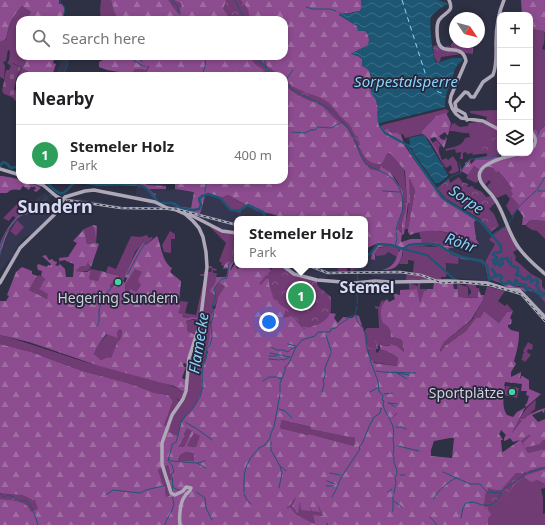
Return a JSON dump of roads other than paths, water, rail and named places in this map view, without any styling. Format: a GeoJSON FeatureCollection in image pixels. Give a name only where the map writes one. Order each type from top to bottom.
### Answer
{"type":"FeatureCollection","features":[{"type":"Feature","properties":{"kind":"main road"},"geometry":{"type":"LineString","coordinates":[[449,0],[451,5],[450,10],[440,18],[438,23],[438,42],[444,49],[460,51],[465,57],[465,64],[452,92],[450,100],[451,107],[461,118],[467,120],[484,121],[497,128]]}},
{"type":"Feature","properties":{"kind":"main road"},"geometry":{"type":"LineString","coordinates":[[467,120],[465,114],[456,109],[455,103],[465,92],[471,97],[474,97],[483,82],[494,75],[496,64],[496,36],[499,16],[504,0]]}},
{"type":"Feature","properties":{"kind":"main road"},"geometry":{"type":"LineString","coordinates":[[533,134],[536,141],[533,148]]}},
{"type":"Feature","properties":{"kind":"main road"},"geometry":{"type":"LineString","coordinates":[[513,156],[483,167],[480,172],[480,179],[496,201],[504,222],[518,247],[527,258],[545,274]]}},
{"type":"Feature","properties":{"kind":"main road"},"geometry":{"type":"LineString","coordinates":[[0,169],[16,174]]}},
{"type":"Feature","properties":{"kind":"main road"},"geometry":{"type":"LineString","coordinates":[[40,184],[63,200]]}},
{"type":"Feature","properties":{"kind":"main road"},"geometry":{"type":"LineString","coordinates":[[0,283],[20,248],[54,215],[66,196],[92,190],[155,202],[167,208],[187,213],[222,231],[234,233]]}},
{"type":"Feature","properties":{"kind":"main road"},"geometry":{"type":"LineString","coordinates":[[176,210],[194,221],[199,228],[204,239],[207,260],[200,324],[189,358],[186,391],[183,399],[172,414],[162,444],[162,464],[171,493],[175,495],[182,492],[187,487],[191,488],[191,491],[184,497],[181,506],[180,525]]}},
{"type":"Feature","properties":{"kind":"main road"},"geometry":{"type":"LineString","coordinates":[[286,268],[294,274],[317,280],[355,283],[375,280],[392,282],[448,281],[485,283],[506,289],[518,290],[523,293],[545,317]]}},
{"type":"Feature","properties":{"kind":"water","name":"Sorpestalsperre"},"geometry":{"type":"Polygon","coordinates":[[[361,0],[438,0],[448,4],[441,7],[431,17],[431,33],[435,60],[436,63],[452,58],[462,58],[463,60],[455,70],[446,94],[445,107],[380,123],[376,100],[371,93],[371,74],[366,67],[362,66],[362,59],[351,54],[368,45],[368,36],[365,31],[358,31],[357,26],[339,15],[340,13],[353,13],[360,11],[362,7],[361,0]]]}},
{"type":"Feature","properties":{"kind":"water"},"geometry":{"type":"Polygon","coordinates":[[[422,135],[425,136],[448,175],[439,183],[435,183],[411,147],[411,152],[406,146],[410,144],[409,138],[422,135]]]}},
{"type":"Feature","properties":{"kind":"waterway"},"geometry":{"type":"LineString","coordinates":[[60,0],[60,3],[65,9],[63,16]]}},
{"type":"Feature","properties":{"kind":"waterway"},"geometry":{"type":"LineString","coordinates":[[172,0],[178,7],[179,13]]}},
{"type":"Feature","properties":{"kind":"waterway"},"geometry":{"type":"LineString","coordinates":[[235,0],[243,16]]}},
{"type":"Feature","properties":{"kind":"waterway"},"geometry":{"type":"LineString","coordinates":[[306,7],[313,9]]}},
{"type":"Feature","properties":{"kind":"waterway"},"geometry":{"type":"LineString","coordinates":[[314,9],[330,9],[336,11]]}},
{"type":"Feature","properties":{"kind":"waterway"},"geometry":{"type":"LineString","coordinates":[[65,72],[68,63],[67,60]]}},
{"type":"Feature","properties":{"kind":"waterway"},"geometry":{"type":"LineString","coordinates":[[133,60],[143,66]]}},
{"type":"Feature","properties":{"kind":"waterway"},"geometry":{"type":"LineString","coordinates":[[203,72],[206,60]]}},
{"type":"Feature","properties":{"kind":"waterway"},"geometry":{"type":"LineString","coordinates":[[258,60],[269,71]]}},
{"type":"Feature","properties":{"kind":"waterway"},"geometry":{"type":"LineString","coordinates":[[265,60],[266,67]]}},
{"type":"Feature","properties":{"kind":"waterway"},"geometry":{"type":"LineString","coordinates":[[288,77],[293,70]]}},
{"type":"Feature","properties":{"kind":"waterway"},"geometry":{"type":"LineString","coordinates":[[288,86],[296,92],[330,110],[343,122],[353,136]]}},
{"type":"Feature","properties":{"kind":"waterway"},"geometry":{"type":"LineString","coordinates":[[378,112],[379,123]]}},
{"type":"Feature","properties":{"kind":"waterway"},"geometry":{"type":"LineString","coordinates":[[292,132],[305,133],[315,130],[318,127],[331,128],[342,122]]}},
{"type":"Feature","properties":{"kind":"waterway"},"geometry":{"type":"LineString","coordinates":[[538,135],[539,131],[545,125]]}},
{"type":"Feature","properties":{"kind":"waterway"},"geometry":{"type":"LineString","coordinates":[[380,126],[385,133],[409,146]]}},
{"type":"Feature","properties":{"kind":"waterway"},"geometry":{"type":"LineString","coordinates":[[354,137],[365,163],[389,176],[397,184],[400,190],[403,207],[396,230]]}},
{"type":"Feature","properties":{"kind":"waterway","name":"Sorpe"},"geometry":{"type":"LineString","coordinates":[[410,150],[442,197],[481,222],[501,246],[501,252],[494,253],[493,255],[497,257],[497,259],[493,260],[495,265],[499,261],[500,266],[503,263],[501,259],[508,258],[508,262],[511,262],[511,265],[518,268],[516,275],[521,276],[523,279],[527,279],[528,276],[530,276],[531,282],[536,279],[538,283],[536,285],[539,291],[545,294]]}},
{"type":"Feature","properties":{"kind":"waterway"},"geometry":{"type":"LineString","coordinates":[[461,172],[470,159],[488,159],[497,156]]}},
{"type":"Feature","properties":{"kind":"waterway","name":"Röhr"},"geometry":{"type":"LineString","coordinates":[[0,166],[3,162],[11,168],[16,167]]}},
{"type":"Feature","properties":{"kind":"waterway"},"geometry":{"type":"LineString","coordinates":[[436,189],[451,177],[459,173]]}},
{"type":"Feature","properties":{"kind":"waterway"},"geometry":{"type":"LineString","coordinates":[[537,190],[545,177]]}},
{"type":"Feature","properties":{"kind":"waterway","name":"Röhr"},"geometry":{"type":"LineString","coordinates":[[48,184],[61,194],[64,193],[72,184]]}},
{"type":"Feature","properties":{"kind":"waterway","name":"Röhr"},"geometry":{"type":"LineString","coordinates":[[93,184],[128,184]]}},
{"type":"Feature","properties":{"kind":"waterway","name":"Röhr"},"geometry":{"type":"LineString","coordinates":[[128,184],[134,184]]}},
{"type":"Feature","properties":{"kind":"waterway","name":"Röhr"},"geometry":{"type":"LineString","coordinates":[[134,184],[149,190],[159,203],[172,203],[183,209],[199,209],[201,205],[199,199],[208,194],[220,198],[231,210],[239,211],[248,205],[263,212],[265,216]]}},
{"type":"Feature","properties":{"kind":"waterway"},"geometry":{"type":"LineString","coordinates":[[383,191],[400,192]]}},
{"type":"Feature","properties":{"kind":"waterway"},"geometry":{"type":"LineString","coordinates":[[512,219],[519,207],[536,191]]}},
{"type":"Feature","properties":{"kind":"waterway"},"geometry":{"type":"LineString","coordinates":[[538,191],[545,191]]}},
{"type":"Feature","properties":{"kind":"waterway"},"geometry":{"type":"LineString","coordinates":[[49,195],[54,196]]}},
{"type":"Feature","properties":{"kind":"waterway"},"geometry":{"type":"LineString","coordinates":[[0,248],[5,234],[21,214],[35,212],[47,197]]}},
{"type":"Feature","properties":{"kind":"waterway"},"geometry":{"type":"LineString","coordinates":[[508,224],[511,220]]}},
{"type":"Feature","properties":{"kind":"waterway"},"geometry":{"type":"LineString","coordinates":[[493,237],[494,233],[506,226]]}},
{"type":"Feature","properties":{"kind":"waterway"},"geometry":{"type":"LineString","coordinates":[[395,247],[397,239],[396,233]]}},
{"type":"Feature","properties":{"kind":"waterway"},"geometry":{"type":"LineString","coordinates":[[127,275],[146,242]]}},
{"type":"Feature","properties":{"kind":"waterway","name":"Röhr"},"geometry":{"type":"LineString","coordinates":[[368,254],[378,244],[391,245],[403,249],[409,245],[416,244],[439,245],[451,253],[481,261],[487,266],[489,280],[500,275],[502,277],[500,280],[502,283],[506,284],[509,281],[515,285],[516,280],[519,284],[526,285],[525,288],[527,290],[529,288],[542,296],[545,295]]}},
{"type":"Feature","properties":{"kind":"waterway"},"geometry":{"type":"LineString","coordinates":[[403,249],[427,255],[457,280]]}},
{"type":"Feature","properties":{"kind":"waterway"},"geometry":{"type":"LineString","coordinates":[[0,250],[0,255]]}},
{"type":"Feature","properties":{"kind":"waterway","name":"Flamecke"},"geometry":{"type":"LineString","coordinates":[[173,444],[176,442],[181,422],[192,410],[200,397],[203,386],[203,366],[206,359],[207,348],[210,345],[212,337],[211,324],[214,313],[212,306],[216,296],[214,290],[222,279],[227,278],[229,264],[233,261],[234,252]]}},
{"type":"Feature","properties":{"kind":"waterway","name":"Sorpe"},"geometry":{"type":"LineString","coordinates":[[511,262],[512,256]]}},
{"type":"Feature","properties":{"kind":"waterway"},"geometry":{"type":"LineString","coordinates":[[492,269],[496,275]]}},
{"type":"Feature","properties":{"kind":"waterway"},"geometry":{"type":"LineString","coordinates":[[357,273],[358,282]]}},
{"type":"Feature","properties":{"kind":"waterway"},"geometry":{"type":"LineString","coordinates":[[357,285],[357,303]]}},
{"type":"Feature","properties":{"kind":"waterway"},"geometry":{"type":"LineString","coordinates":[[97,326],[101,302],[111,288]]}},
{"type":"Feature","properties":{"kind":"waterway"},"geometry":{"type":"LineString","coordinates":[[355,315],[357,306]]}},
{"type":"Feature","properties":{"kind":"waterway"},"geometry":{"type":"LineString","coordinates":[[349,317],[355,315]]}},
{"type":"Feature","properties":{"kind":"waterway"},"geometry":{"type":"LineString","coordinates":[[356,316],[358,323],[362,327]]}},
{"type":"Feature","properties":{"kind":"waterway"},"geometry":{"type":"LineString","coordinates":[[259,448],[265,445],[270,438],[274,427],[280,394],[280,383],[285,367],[289,363],[296,347],[302,340],[315,336],[318,332],[330,332],[331,329],[336,328],[349,318]]}},
{"type":"Feature","properties":{"kind":"waterway"},"geometry":{"type":"LineString","coordinates":[[365,332],[367,337],[368,352]]}},
{"type":"Feature","properties":{"kind":"waterway"},"geometry":{"type":"LineString","coordinates":[[326,335],[331,351]]}},
{"type":"Feature","properties":{"kind":"waterway"},"geometry":{"type":"LineString","coordinates":[[288,344],[296,346]]}},
{"type":"Feature","properties":{"kind":"waterway"},"geometry":{"type":"LineString","coordinates":[[271,347],[277,350],[282,350]]}},
{"type":"Feature","properties":{"kind":"waterway"},"geometry":{"type":"LineString","coordinates":[[283,350],[288,352],[296,347]]}},
{"type":"Feature","properties":{"kind":"waterway"},"geometry":{"type":"LineString","coordinates":[[270,353],[280,355]]}},
{"type":"Feature","properties":{"kind":"waterway"},"geometry":{"type":"LineString","coordinates":[[322,392],[325,368],[331,353]]}},
{"type":"Feature","properties":{"kind":"waterway"},"geometry":{"type":"LineString","coordinates":[[368,353],[371,360]]}},
{"type":"Feature","properties":{"kind":"waterway"},"geometry":{"type":"LineString","coordinates":[[281,355],[289,357]]}},
{"type":"Feature","properties":{"kind":"waterway"},"geometry":{"type":"LineString","coordinates":[[269,356],[280,356]]}},
{"type":"Feature","properties":{"kind":"waterway"},"geometry":{"type":"LineString","coordinates":[[280,359],[284,360],[290,357]]}},
{"type":"Feature","properties":{"kind":"waterway"},"geometry":{"type":"LineString","coordinates":[[269,359],[279,360]]}},
{"type":"Feature","properties":{"kind":"waterway"},"geometry":{"type":"LineString","coordinates":[[370,360],[378,381],[379,392]]}},
{"type":"Feature","properties":{"kind":"waterway"},"geometry":{"type":"LineString","coordinates":[[376,371],[416,373]]}},
{"type":"Feature","properties":{"kind":"waterway"},"geometry":{"type":"LineString","coordinates":[[395,372],[407,379]]}},
{"type":"Feature","properties":{"kind":"waterway"},"geometry":{"type":"LineString","coordinates":[[397,373],[409,375]]}},
{"type":"Feature","properties":{"kind":"waterway"},"geometry":{"type":"LineString","coordinates":[[263,381],[269,377],[276,377]]}},
{"type":"Feature","properties":{"kind":"waterway"},"geometry":{"type":"LineString","coordinates":[[277,377],[280,379],[281,378]]}},
{"type":"Feature","properties":{"kind":"waterway"},"geometry":{"type":"LineString","coordinates":[[370,392],[377,388]]}},
{"type":"Feature","properties":{"kind":"waterway"},"geometry":{"type":"LineString","coordinates":[[380,392],[383,396],[382,400],[384,401],[384,409],[394,429],[393,456],[397,472],[394,493]]}},
{"type":"Feature","properties":{"kind":"waterway"},"geometry":{"type":"LineString","coordinates":[[384,394],[392,393]]}},
{"type":"Feature","properties":{"kind":"waterway"},"geometry":{"type":"LineString","coordinates":[[388,403],[397,404]]}},
{"type":"Feature","properties":{"kind":"waterway"},"geometry":{"type":"LineString","coordinates":[[389,403],[395,407]]}},
{"type":"Feature","properties":{"kind":"waterway"},"geometry":{"type":"LineString","coordinates":[[372,422],[373,418],[380,413],[381,408],[382,409]]}},
{"type":"Feature","properties":{"kind":"waterway"},"geometry":{"type":"LineString","coordinates":[[279,409],[285,411],[292,418]]}},
{"type":"Feature","properties":{"kind":"waterway"},"geometry":{"type":"LineString","coordinates":[[392,418],[397,413]]}},
{"type":"Feature","properties":{"kind":"waterway"},"geometry":{"type":"LineString","coordinates":[[185,422],[212,440]]}},
{"type":"Feature","properties":{"kind":"waterway"},"geometry":{"type":"LineString","coordinates":[[336,489],[342,476],[360,449],[359,447],[362,444],[371,422]]}},
{"type":"Feature","properties":{"kind":"waterway"},"geometry":{"type":"LineString","coordinates":[[396,427],[406,429]]}},
{"type":"Feature","properties":{"kind":"waterway"},"geometry":{"type":"LineString","coordinates":[[271,442],[271,450],[280,466],[282,473],[279,488]]}},
{"type":"Feature","properties":{"kind":"waterway","name":"Flamecke"},"geometry":{"type":"LineString","coordinates":[[172,444],[168,461],[172,465],[174,472],[171,474],[173,481],[172,492]]}},
{"type":"Feature","properties":{"kind":"waterway"},"geometry":{"type":"LineString","coordinates":[[398,446],[419,451]]}},
{"type":"Feature","properties":{"kind":"waterway"},"geometry":{"type":"LineString","coordinates":[[244,492],[244,476],[247,465],[251,457],[259,448]]}},
{"type":"Feature","properties":{"kind":"waterway"},"geometry":{"type":"LineString","coordinates":[[168,458],[171,461],[197,463],[206,468]]}},
{"type":"Feature","properties":{"kind":"waterway"},"geometry":{"type":"LineString","coordinates":[[198,463],[205,461]]}},
{"type":"Feature","properties":{"kind":"waterway"},"geometry":{"type":"LineString","coordinates":[[281,467],[286,471]]}},
{"type":"Feature","properties":{"kind":"waterway"},"geometry":{"type":"LineString","coordinates":[[443,472],[470,484],[480,484],[487,492],[499,493],[527,473],[545,468]]}},
{"type":"Feature","properties":{"kind":"waterway"},"geometry":{"type":"LineString","coordinates":[[330,473],[340,475]]}},
{"type":"Feature","properties":{"kind":"waterway"},"geometry":{"type":"LineString","coordinates":[[400,475],[405,475]]}},
{"type":"Feature","properties":{"kind":"waterway"},"geometry":{"type":"LineString","coordinates":[[434,499],[450,481],[456,478]]}},
{"type":"Feature","properties":{"kind":"waterway"},"geometry":{"type":"LineString","coordinates":[[327,481],[335,484]]}},
{"type":"Feature","properties":{"kind":"waterway"},"geometry":{"type":"LineString","coordinates":[[106,495],[113,490],[140,493],[167,485]]}},
{"type":"Feature","properties":{"kind":"waterway","name":"Flamecke"},"geometry":{"type":"LineString","coordinates":[[173,486],[175,489],[180,490]]}},
{"type":"Feature","properties":{"kind":"waterway"},"geometry":{"type":"LineString","coordinates":[[326,486],[334,486]]}},
{"type":"Feature","properties":{"kind":"waterway"},"geometry":{"type":"LineString","coordinates":[[388,492],[392,489]]}},
{"type":"Feature","properties":{"kind":"waterway"},"geometry":{"type":"LineString","coordinates":[[332,497],[336,490]]}},
{"type":"Feature","properties":{"kind":"waterway"},"geometry":{"type":"LineString","coordinates":[[196,492],[205,498],[206,508],[212,520]]}},
{"type":"Feature","properties":{"kind":"waterway"},"geometry":{"type":"LineString","coordinates":[[0,493],[5,497],[9,495],[21,502],[25,500],[30,504],[38,525]]}},
{"type":"Feature","properties":{"kind":"waterway"},"geometry":{"type":"LineString","coordinates":[[483,505],[495,503],[501,493]]}},
{"type":"Feature","properties":{"kind":"waterway"},"geometry":{"type":"LineString","coordinates":[[244,494],[251,504]]}},
{"type":"Feature","properties":{"kind":"waterway"},"geometry":{"type":"LineString","coordinates":[[392,512],[393,496]]}},
{"type":"Feature","properties":{"kind":"waterway","name":"Flamecke"},"geometry":{"type":"LineString","coordinates":[[165,525],[173,508],[174,501],[172,497]]}},
{"type":"Feature","properties":{"kind":"waterway"},"geometry":{"type":"LineString","coordinates":[[394,501],[402,507]]}},
{"type":"Feature","properties":{"kind":"waterway"},"geometry":{"type":"LineString","coordinates":[[461,518],[463,508],[466,503],[473,502],[482,505]]}},
{"type":"Feature","properties":{"kind":"waterway"},"geometry":{"type":"LineString","coordinates":[[430,517],[437,525]]}},
{"type":"Feature","properties":{"kind":"railway"},"geometry":{"type":"LineString","coordinates":[[67,200],[121,208],[176,209],[234,224]]}},
{"type":"Feature","properties":{"kind":"railway"},"geometry":{"type":"LineString","coordinates":[[315,268],[328,273],[400,272],[421,275],[442,283],[460,282],[490,285],[521,294],[545,321]]}},
{"type":"Feature","properties":{"kind":"place","name":"Hegering Sundern"},"geometry":{"type":"Point","coordinates":[118,282]}},
{"type":"Feature","properties":{"kind":"place","name":"Stemeler Holz"},"geometry":{"type":"Point","coordinates":[301,296]}},
{"type":"Feature","properties":{"kind":"place","name":"Sportplätze"},"geometry":{"type":"Point","coordinates":[512,392]}},
{"type":"Feature","properties":{"kind":"district","name":"Sundern"},"geometry":{"type":"Point","coordinates":[55,206]}},
{"type":"Feature","properties":{"kind":"district","name":"Stemel"},"geometry":{"type":"Point","coordinates":[367,287]}}]}
